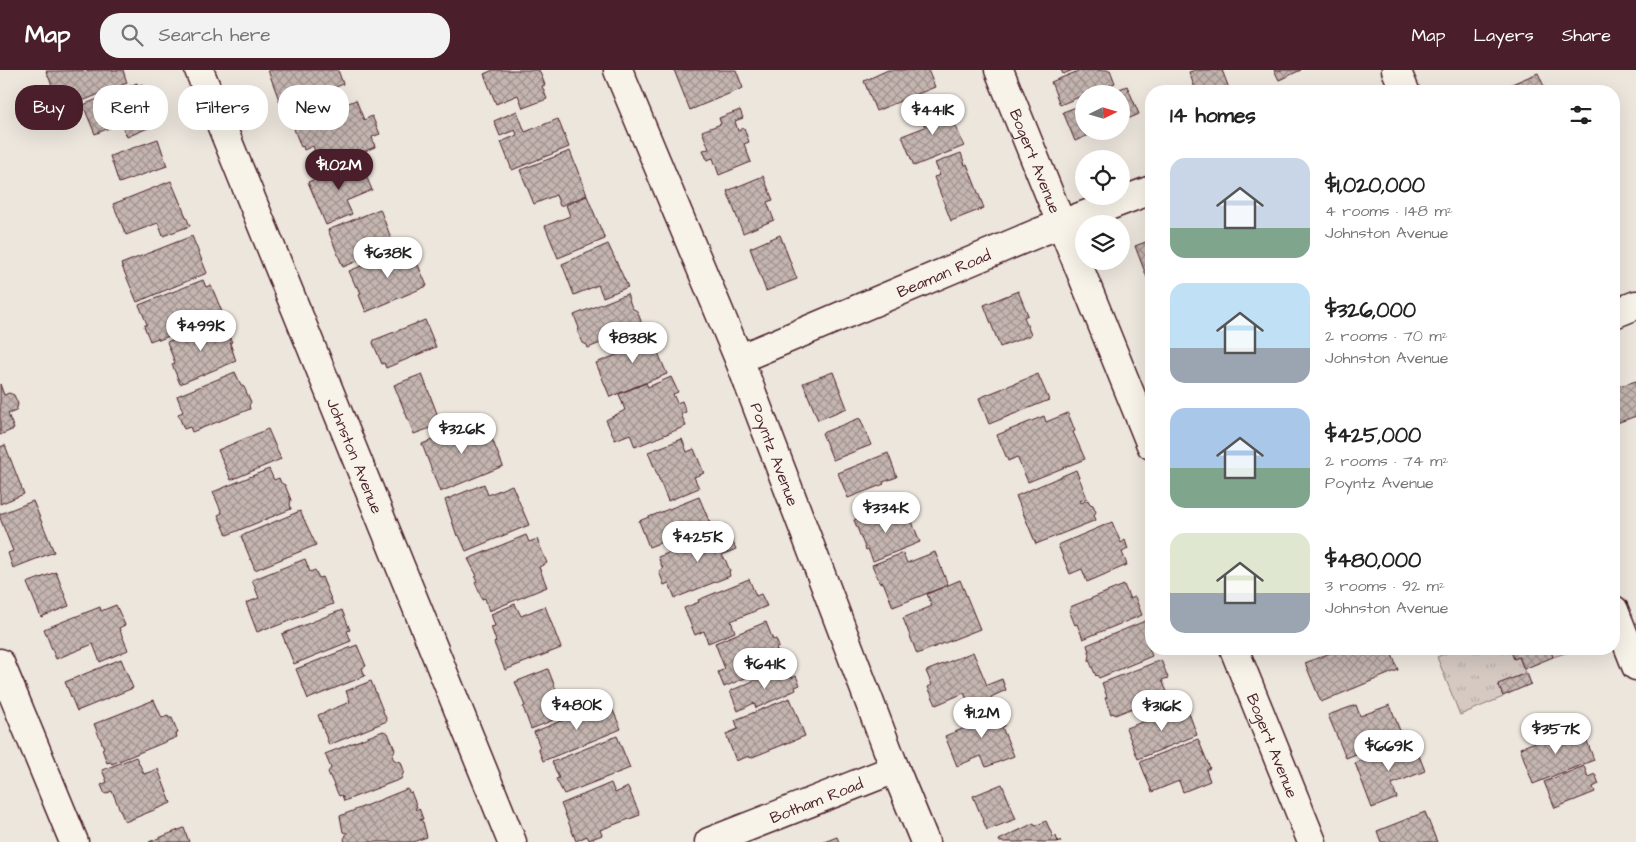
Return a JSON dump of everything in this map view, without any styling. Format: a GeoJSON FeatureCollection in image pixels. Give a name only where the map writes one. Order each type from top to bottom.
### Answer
{"type":"FeatureCollection","features":[{"type":"Feature","properties":{"kind":"street","name":"Johnston Avenue"},"geometry":{"type":"LineString","coordinates":[[199,70],[512,842]]}},
{"type":"Feature","properties":{"kind":"street","name":"Poyntz Avenue"},"geometry":{"type":"LineString","coordinates":[[618,70],[739,359],[895,769],[925,842]]}},
{"type":"Feature","properties":{"kind":"street","name":"Bogert Avenue"},"geometry":{"type":"LineString","coordinates":[[999,70],[1145,430]]}},
{"type":"Feature","properties":{"kind":"street","name":"Beaman Road"},"geometry":{"type":"LineString","coordinates":[[739,359],[1031,236],[1145,192]]}},
{"type":"Feature","properties":{"kind":"street"},"geometry":{"type":"LineString","coordinates":[[1620,312],[1636,305]]}},
{"type":"Feature","properties":{"kind":"street"},"geometry":{"type":"LineString","coordinates":[[1620,625],[1636,666]]}},
{"type":"Feature","properties":{"kind":"street","name":"Bogert Avenue"},"geometry":{"type":"LineString","coordinates":[[1236,655],[1312,842]]}},
{"type":"Feature","properties":{"kind":"street"},"geometry":{"type":"LineString","coordinates":[[0,663],[74,842]]}},
{"type":"Feature","properties":{"kind":"street","name":"Botham Road"},"geometry":{"type":"LineString","coordinates":[[710,842],[895,769]]}},
{"type":"Feature","properties":{"kind":"green space"},"geometry":{"type":"Polygon","coordinates":[[[1442,655],[1512,655],[1514,659],[1519,657],[1525,673],[1499,684],[1503,697],[1460,715],[1437,657],[1442,655]]]}},
{"type":"Feature","properties":{"kind":"building"},"geometry":{"type":"Polygon","coordinates":[[[123,70],[127,83],[122,85],[93,85],[93,97],[83,101],[83,85],[52,85],[46,71],[123,70]]]}},
{"type":"Feature","properties":{"kind":"building"},"geometry":{"type":"Polygon","coordinates":[[[268,70],[338,70],[343,84],[278,85],[278,97],[268,70]]]}},
{"type":"Feature","properties":{"kind":"building"},"geometry":{"type":"Polygon","coordinates":[[[493,70],[539,70],[545,85],[542,86],[547,99],[523,108],[518,95],[496,104],[484,74],[493,70]]]}},
{"type":"Feature","properties":{"kind":"building"},"geometry":{"type":"Polygon","coordinates":[[[674,70],[736,70],[743,88],[690,110],[674,70]]]}},
{"type":"Feature","properties":{"kind":"building"},"geometry":{"type":"Polygon","coordinates":[[[888,70],[928,70],[935,87],[876,111],[864,81],[888,70]]]}},
{"type":"Feature","properties":{"kind":"building"},"geometry":{"type":"Polygon","coordinates":[[[1061,70],[1073,70],[1063,74],[1061,70]]]}},
{"type":"Feature","properties":{"kind":"building"},"geometry":{"type":"Polygon","coordinates":[[[1081,70],[1110,70],[1115,83],[1110,85],[1075,85],[1075,99],[1060,105],[1051,82],[1081,70]]]}},
{"type":"Feature","properties":{"kind":"building"},"geometry":{"type":"Polygon","coordinates":[[[1196,70],[1222,70],[1228,85],[1194,85],[1189,72],[1196,70]]]}},
{"type":"Feature","properties":{"kind":"building"},"geometry":{"type":"Polygon","coordinates":[[[1274,70],[1301,70],[1279,80],[1274,70]]]}},
{"type":"Feature","properties":{"kind":"building"},"geometry":{"type":"Polygon","coordinates":[[[1538,73],[1543,85],[1509,85],[1538,73]]]}},
{"type":"Feature","properties":{"kind":"building"},"geometry":{"type":"Polygon","coordinates":[[[1130,93],[1139,114],[1130,118],[1130,93]]]}},
{"type":"Feature","properties":{"kind":"building"},"geometry":{"type":"Polygon","coordinates":[[[356,100],[364,120],[372,116],[380,134],[372,137],[375,147],[320,169],[318,166],[315,166],[312,157],[313,151],[315,151],[313,146],[304,150],[294,130],[349,130],[349,103],[356,100]]]}},
{"type":"Feature","properties":{"kind":"building"},"geometry":{"type":"Polygon","coordinates":[[[93,101],[93,129],[83,105],[93,101]]]}},
{"type":"Feature","properties":{"kind":"building"},"geometry":{"type":"Polygon","coordinates":[[[946,102],[964,146],[914,166],[902,136],[925,127],[919,113],[946,102]]]}},
{"type":"Feature","properties":{"kind":"building"},"geometry":{"type":"Polygon","coordinates":[[[1075,107],[1075,140],[1077,140],[1075,141],[1063,112],[1075,107]]]}},
{"type":"Feature","properties":{"kind":"building"},"geometry":{"type":"Polygon","coordinates":[[[740,110],[743,118],[735,121],[738,131],[744,128],[749,142],[744,144],[751,162],[719,175],[713,158],[707,160],[703,150],[709,149],[702,131],[721,124],[719,118],[740,110]]]}},
{"type":"Feature","properties":{"kind":"building"},"geometry":{"type":"Polygon","coordinates":[[[517,111],[525,132],[558,119],[569,147],[512,170],[501,142],[517,135],[515,130],[500,136],[494,121],[517,111]]]}},
{"type":"Feature","properties":{"kind":"building"},"geometry":{"type":"Polygon","coordinates":[[[93,130],[104,130],[95,134],[93,130]]]}},
{"type":"Feature","properties":{"kind":"building"},"geometry":{"type":"Polygon","coordinates":[[[124,130],[143,130],[127,137],[124,130]]]}},
{"type":"Feature","properties":{"kind":"building"},"geometry":{"type":"Polygon","coordinates":[[[158,139],[167,166],[119,183],[110,156],[158,139]]]}},
{"type":"Feature","properties":{"kind":"building"},"geometry":{"type":"Polygon","coordinates":[[[570,151],[587,195],[560,206],[556,195],[534,204],[520,170],[570,151]]]}},
{"type":"Feature","properties":{"kind":"building"},"geometry":{"type":"Polygon","coordinates":[[[961,153],[984,208],[951,221],[934,177],[940,175],[935,163],[961,153]]]}},
{"type":"Feature","properties":{"kind":"building"},"geometry":{"type":"Polygon","coordinates":[[[360,161],[372,190],[346,201],[352,214],[326,225],[308,182],[360,161]]]}},
{"type":"Feature","properties":{"kind":"building"},"geometry":{"type":"Polygon","coordinates":[[[763,176],[773,200],[767,202],[774,220],[743,233],[727,191],[763,176]]]}},
{"type":"Feature","properties":{"kind":"building"},"geometry":{"type":"Polygon","coordinates":[[[171,181],[190,226],[163,236],[158,223],[126,235],[113,204],[171,181]]]}},
{"type":"Feature","properties":{"kind":"building"},"geometry":{"type":"Polygon","coordinates":[[[587,196],[605,239],[558,258],[545,226],[570,216],[566,205],[587,196]]]}},
{"type":"Feature","properties":{"kind":"building"},"geometry":{"type":"Polygon","coordinates":[[[380,209],[394,246],[343,267],[328,230],[380,209]]]}},
{"type":"Feature","properties":{"kind":"building"},"geometry":{"type":"Polygon","coordinates":[[[780,235],[797,279],[766,291],[750,248],[780,235]]]}},
{"type":"Feature","properties":{"kind":"building"},"geometry":{"type":"Polygon","coordinates":[[[192,236],[207,273],[137,302],[121,264],[192,236]]]}},
{"type":"Feature","properties":{"kind":"building"},"geometry":{"type":"Polygon","coordinates":[[[1145,242],[1145,272],[1135,246],[1145,242]]]}},
{"type":"Feature","properties":{"kind":"building"},"geometry":{"type":"Polygon","coordinates":[[[608,244],[628,287],[603,297],[598,285],[574,295],[562,264],[608,244]]]}},
{"type":"Feature","properties":{"kind":"building"},"geometry":{"type":"Polygon","coordinates":[[[410,246],[427,286],[366,312],[359,295],[361,294],[358,286],[356,287],[349,271],[410,246]]]}},
{"type":"Feature","properties":{"kind":"building"},"geometry":{"type":"Polygon","coordinates":[[[203,280],[206,287],[211,285],[222,312],[217,314],[218,316],[159,340],[158,338],[150,341],[144,326],[147,324],[139,305],[203,280]]]}},
{"type":"Feature","properties":{"kind":"building"},"geometry":{"type":"Polygon","coordinates":[[[1018,291],[1028,315],[1024,317],[1031,335],[1000,347],[984,305],[1018,291]]]}},
{"type":"Feature","properties":{"kind":"building"},"geometry":{"type":"Polygon","coordinates":[[[627,294],[632,308],[637,311],[641,321],[640,327],[588,348],[583,343],[578,332],[579,328],[574,315],[627,294]]]}},
{"type":"Feature","properties":{"kind":"building"},"geometry":{"type":"Polygon","coordinates":[[[221,320],[232,342],[230,343],[236,361],[180,384],[172,364],[175,363],[167,342],[221,320]]]}},
{"type":"Feature","properties":{"kind":"building"},"geometry":{"type":"Polygon","coordinates":[[[425,320],[436,347],[386,368],[384,363],[382,364],[373,343],[374,340],[425,320]]]}},
{"type":"Feature","properties":{"kind":"building"},"geometry":{"type":"Polygon","coordinates":[[[652,328],[659,347],[656,348],[667,374],[610,397],[596,363],[626,351],[621,341],[652,328]]]}},
{"type":"Feature","properties":{"kind":"building"},"geometry":{"type":"Polygon","coordinates":[[[235,372],[251,402],[249,405],[250,409],[192,432],[190,427],[184,429],[178,414],[183,412],[177,396],[235,372]]]}},
{"type":"Feature","properties":{"kind":"building"},"geometry":{"type":"Polygon","coordinates":[[[833,372],[847,408],[818,420],[803,383],[833,372]]]}},
{"type":"Feature","properties":{"kind":"building"},"geometry":{"type":"Polygon","coordinates":[[[422,374],[441,424],[414,434],[394,385],[422,374]]]}},
{"type":"Feature","properties":{"kind":"building"},"geometry":{"type":"Polygon","coordinates":[[[1038,374],[1049,400],[989,424],[979,398],[1038,374]]]}},
{"type":"Feature","properties":{"kind":"building"},"geometry":{"type":"Polygon","coordinates":[[[671,377],[678,392],[673,394],[677,403],[682,401],[686,412],[681,414],[686,426],[635,447],[630,434],[615,440],[606,420],[625,410],[619,394],[646,383],[648,387],[671,377]]]}},
{"type":"Feature","properties":{"kind":"building"},"geometry":{"type":"Polygon","coordinates":[[[1636,381],[1636,416],[1620,422],[1620,386],[1636,381]]]}},
{"type":"Feature","properties":{"kind":"building"},"geometry":{"type":"Polygon","coordinates":[[[0,384],[4,395],[9,393],[14,395],[18,404],[16,411],[8,414],[14,429],[0,435],[0,384]]]}},
{"type":"Feature","properties":{"kind":"building"},"geometry":{"type":"Polygon","coordinates":[[[1068,413],[1075,431],[1073,432],[1085,459],[1028,482],[1017,457],[1008,461],[997,435],[1044,416],[1046,422],[1068,413]]]}},
{"type":"Feature","properties":{"kind":"building"},"geometry":{"type":"Polygon","coordinates":[[[860,418],[871,445],[833,460],[822,433],[860,418]]]}},
{"type":"Feature","properties":{"kind":"building"},"geometry":{"type":"Polygon","coordinates":[[[484,419],[503,466],[440,492],[422,444],[484,419]]]}},
{"type":"Feature","properties":{"kind":"building"},"geometry":{"type":"Polygon","coordinates":[[[268,429],[281,459],[231,480],[218,450],[268,429]]]}},
{"type":"Feature","properties":{"kind":"building"},"geometry":{"type":"Polygon","coordinates":[[[682,439],[687,452],[694,449],[704,473],[694,477],[699,488],[668,501],[648,452],[682,439]]]}},
{"type":"Feature","properties":{"kind":"building"},"geometry":{"type":"Polygon","coordinates":[[[5,445],[24,494],[0,504],[0,447],[5,445]]]}},
{"type":"Feature","properties":{"kind":"building"},"geometry":{"type":"Polygon","coordinates":[[[888,453],[897,477],[848,498],[838,473],[888,453]]]}},
{"type":"Feature","properties":{"kind":"building"},"geometry":{"type":"Polygon","coordinates":[[[269,469],[274,480],[279,478],[281,483],[285,485],[291,500],[291,509],[227,535],[218,515],[222,513],[213,492],[269,469]]]}},
{"type":"Feature","properties":{"kind":"building"},"geometry":{"type":"Polygon","coordinates":[[[1076,470],[1087,498],[1080,501],[1081,503],[1088,500],[1093,505],[1096,512],[1094,515],[1096,520],[1036,544],[1016,496],[1076,470]]]}},
{"type":"Feature","properties":{"kind":"building"},"geometry":{"type":"Polygon","coordinates":[[[484,484],[488,495],[512,485],[529,525],[466,551],[459,535],[457,536],[445,500],[484,484]]]}},
{"type":"Feature","properties":{"kind":"building"},"geometry":{"type":"Polygon","coordinates":[[[699,497],[710,523],[687,532],[684,524],[674,528],[678,536],[649,547],[639,521],[699,497]]]}},
{"type":"Feature","properties":{"kind":"building"},"geometry":{"type":"Polygon","coordinates":[[[33,501],[54,552],[13,568],[8,553],[13,551],[0,514],[33,501]]]}},
{"type":"Feature","properties":{"kind":"building"},"geometry":{"type":"Polygon","coordinates":[[[879,510],[884,523],[909,514],[920,542],[873,561],[868,549],[866,550],[854,520],[879,510]]]}},
{"type":"Feature","properties":{"kind":"building"},"geometry":{"type":"Polygon","coordinates":[[[300,511],[316,545],[255,570],[241,536],[300,511]]]}},
{"type":"Feature","properties":{"kind":"building"},"geometry":{"type":"Polygon","coordinates":[[[1112,522],[1121,543],[1125,540],[1128,549],[1122,552],[1127,565],[1087,582],[1082,569],[1070,574],[1058,545],[1112,522]]]}},
{"type":"Feature","properties":{"kind":"building"},"geometry":{"type":"Polygon","coordinates":[[[725,524],[736,549],[722,555],[730,571],[730,576],[675,598],[669,583],[664,585],[659,571],[663,569],[658,557],[701,540],[699,535],[725,524]]]}},
{"type":"Feature","properties":{"kind":"building"},"geometry":{"type":"Polygon","coordinates":[[[526,535],[529,542],[537,539],[547,563],[539,567],[547,587],[489,611],[485,598],[482,599],[475,582],[477,581],[475,577],[477,576],[468,559],[526,535]]]}},
{"type":"Feature","properties":{"kind":"building"},"geometry":{"type":"Polygon","coordinates":[[[935,552],[948,585],[893,607],[883,582],[880,583],[872,565],[903,553],[907,563],[935,552]]]}},
{"type":"Feature","properties":{"kind":"building"},"geometry":{"type":"Polygon","coordinates":[[[305,559],[310,572],[315,570],[319,578],[322,577],[333,604],[257,632],[246,603],[259,598],[252,580],[305,559]]]}},
{"type":"Feature","properties":{"kind":"building"},"geometry":{"type":"Polygon","coordinates":[[[56,572],[69,606],[41,617],[27,583],[56,572]]]}},
{"type":"Feature","properties":{"kind":"building"},"geometry":{"type":"Polygon","coordinates":[[[749,579],[756,596],[761,594],[767,606],[731,621],[735,632],[708,643],[704,631],[695,635],[684,608],[699,602],[698,600],[749,579]]]}},
{"type":"Feature","properties":{"kind":"building"},"geometry":{"type":"Polygon","coordinates":[[[960,580],[980,629],[917,654],[903,618],[932,606],[927,594],[960,580]]]}},
{"type":"Feature","properties":{"kind":"building"},"geometry":{"type":"Polygon","coordinates":[[[1124,585],[1130,599],[1135,597],[1142,615],[1083,639],[1077,624],[1075,625],[1069,610],[1071,609],[1070,607],[1124,585]]]}},
{"type":"Feature","properties":{"kind":"building"},"geometry":{"type":"Polygon","coordinates":[[[515,604],[521,616],[545,606],[561,648],[505,670],[494,643],[496,641],[491,627],[495,626],[491,614],[515,604]]]}},
{"type":"Feature","properties":{"kind":"building"},"geometry":{"type":"Polygon","coordinates":[[[116,605],[125,625],[119,628],[128,650],[100,662],[93,644],[56,659],[44,629],[100,607],[101,611],[116,605]]]}},
{"type":"Feature","properties":{"kind":"building"},"geometry":{"type":"Polygon","coordinates":[[[342,610],[350,630],[347,631],[351,641],[294,664],[282,634],[342,610]]]}},
{"type":"Feature","properties":{"kind":"building"},"geometry":{"type":"Polygon","coordinates":[[[1145,621],[1145,655],[1152,656],[1099,678],[1096,676],[1089,660],[1090,655],[1087,645],[1145,621]]]}},
{"type":"Feature","properties":{"kind":"building"},"geometry":{"type":"Polygon","coordinates":[[[766,622],[773,640],[776,639],[779,647],[776,648],[777,651],[746,664],[750,676],[724,687],[718,672],[725,669],[715,643],[766,622]]]}},
{"type":"Feature","properties":{"kind":"building"},"geometry":{"type":"Polygon","coordinates":[[[357,645],[366,666],[362,668],[365,676],[308,699],[296,669],[357,645]]]}},
{"type":"Feature","properties":{"kind":"building"},"geometry":{"type":"Polygon","coordinates":[[[973,652],[987,685],[1002,679],[1006,690],[991,697],[992,701],[971,709],[964,693],[936,705],[928,687],[932,685],[926,671],[973,652]]]}},
{"type":"Feature","properties":{"kind":"building"},"geometry":{"type":"Polygon","coordinates":[[[1325,655],[1392,655],[1398,670],[1321,702],[1305,663],[1325,655]]]}},
{"type":"Feature","properties":{"kind":"building"},"geometry":{"type":"Polygon","coordinates":[[[1512,655],[1552,655],[1553,657],[1524,669],[1519,657],[1514,659],[1512,655]]]}},
{"type":"Feature","properties":{"kind":"building"},"geometry":{"type":"Polygon","coordinates":[[[121,659],[133,688],[77,711],[65,682],[121,659]]]}},
{"type":"Feature","properties":{"kind":"building"},"geometry":{"type":"Polygon","coordinates":[[[1161,660],[1168,678],[1162,680],[1168,694],[1115,715],[1114,713],[1111,714],[1102,683],[1161,660]]]}},
{"type":"Feature","properties":{"kind":"building"},"geometry":{"type":"Polygon","coordinates":[[[786,667],[791,678],[796,676],[800,685],[795,687],[796,690],[756,708],[754,703],[738,711],[730,691],[786,667]]]}},
{"type":"Feature","properties":{"kind":"building"},"geometry":{"type":"Polygon","coordinates":[[[548,669],[566,715],[531,729],[523,707],[525,706],[515,682],[548,669]]]}},
{"type":"Feature","properties":{"kind":"building"},"geometry":{"type":"Polygon","coordinates":[[[1527,673],[1531,684],[1503,696],[1498,684],[1527,673]]]}},
{"type":"Feature","properties":{"kind":"building"},"geometry":{"type":"Polygon","coordinates":[[[371,681],[387,721],[329,745],[318,715],[350,702],[346,691],[371,681]]]}},
{"type":"Feature","properties":{"kind":"building"},"geometry":{"type":"Polygon","coordinates":[[[790,698],[805,736],[750,758],[749,756],[736,761],[726,734],[738,729],[735,720],[790,698]]]}},
{"type":"Feature","properties":{"kind":"building"},"geometry":{"type":"Polygon","coordinates":[[[154,700],[162,718],[168,716],[172,718],[178,733],[176,734],[177,737],[112,764],[110,762],[107,763],[102,749],[104,748],[94,724],[154,700]]]}},
{"type":"Feature","properties":{"kind":"building"},"geometry":{"type":"Polygon","coordinates":[[[609,701],[621,729],[543,761],[534,732],[609,701]]]}},
{"type":"Feature","properties":{"kind":"building"},"geometry":{"type":"Polygon","coordinates":[[[995,702],[1005,726],[1002,727],[1014,756],[986,767],[981,756],[957,766],[945,736],[977,723],[972,711],[995,702]]]}},
{"type":"Feature","properties":{"kind":"building"},"geometry":{"type":"Polygon","coordinates":[[[1186,705],[1197,735],[1138,759],[1126,728],[1148,720],[1147,718],[1186,705]]]}},
{"type":"Feature","properties":{"kind":"building"},"geometry":{"type":"Polygon","coordinates":[[[1356,705],[1360,716],[1390,705],[1402,736],[1346,758],[1328,715],[1356,705]]]}},
{"type":"Feature","properties":{"kind":"building"},"geometry":{"type":"Polygon","coordinates":[[[1573,727],[1580,744],[1587,741],[1594,760],[1533,784],[1520,748],[1573,727]]]}},
{"type":"Feature","properties":{"kind":"building"},"geometry":{"type":"Polygon","coordinates":[[[383,731],[388,733],[395,750],[392,756],[394,760],[401,762],[404,771],[401,779],[344,801],[342,795],[339,796],[328,772],[331,768],[325,754],[383,731]]]}},
{"type":"Feature","properties":{"kind":"building"},"geometry":{"type":"Polygon","coordinates":[[[617,736],[630,768],[564,794],[556,779],[559,778],[552,762],[617,736]]]}},
{"type":"Feature","properties":{"kind":"building"},"geometry":{"type":"Polygon","coordinates":[[[1198,739],[1210,768],[1206,770],[1210,781],[1183,792],[1179,781],[1152,792],[1140,762],[1198,739]]]}},
{"type":"Feature","properties":{"kind":"building"},"geometry":{"type":"Polygon","coordinates":[[[1413,740],[1425,771],[1392,784],[1397,798],[1372,808],[1355,763],[1413,740]]]}},
{"type":"Feature","properties":{"kind":"building"},"geometry":{"type":"Polygon","coordinates":[[[136,757],[144,774],[158,769],[171,803],[125,822],[112,791],[105,794],[101,785],[107,782],[102,770],[136,757]]]}},
{"type":"Feature","properties":{"kind":"building"},"geometry":{"type":"Polygon","coordinates":[[[1584,766],[1588,777],[1595,774],[1599,784],[1593,787],[1595,792],[1555,808],[1544,782],[1584,766]]]}},
{"type":"Feature","properties":{"kind":"building"},"geometry":{"type":"Polygon","coordinates":[[[611,783],[615,793],[628,787],[640,815],[600,830],[602,835],[589,840],[587,836],[576,841],[561,804],[611,783]]]}},
{"type":"Feature","properties":{"kind":"building"},"geometry":{"type":"Polygon","coordinates":[[[1002,784],[1016,819],[987,830],[973,796],[1002,784]]]}},
{"type":"Feature","properties":{"kind":"building"},"geometry":{"type":"Polygon","coordinates":[[[407,789],[411,792],[417,807],[415,808],[416,810],[419,808],[423,819],[420,820],[423,822],[427,837],[413,842],[345,842],[344,839],[347,833],[343,832],[340,816],[407,789]]]}},
{"type":"Feature","properties":{"kind":"building"},"geometry":{"type":"Polygon","coordinates":[[[1425,812],[1437,842],[1381,842],[1377,831],[1425,812]]]}},
{"type":"Feature","properties":{"kind":"building"},"geometry":{"type":"Polygon","coordinates":[[[1046,821],[1053,837],[1056,836],[1058,842],[1000,842],[999,840],[1034,823],[1035,826],[1046,821]]]}},
{"type":"Feature","properties":{"kind":"building"},"geometry":{"type":"Polygon","coordinates":[[[184,828],[189,842],[149,842],[171,833],[184,828]]]}},
{"type":"Feature","properties":{"kind":"building"},"geometry":{"type":"Polygon","coordinates":[[[837,837],[839,842],[824,842],[837,837]]]}}]}
